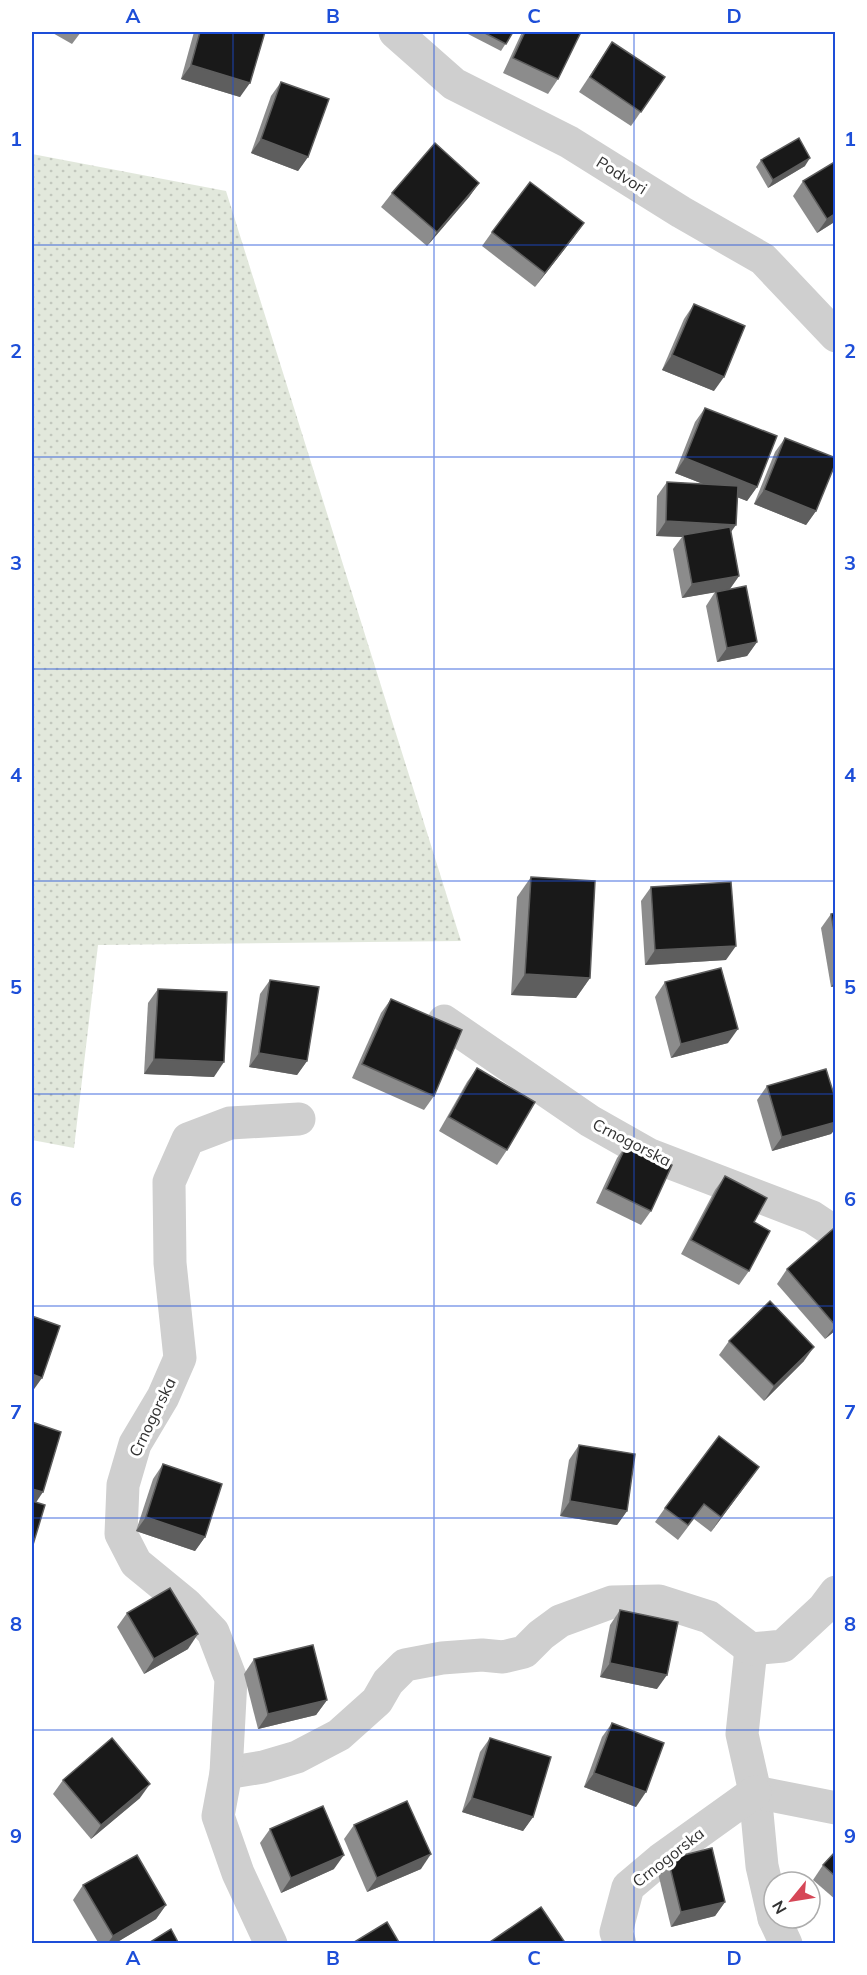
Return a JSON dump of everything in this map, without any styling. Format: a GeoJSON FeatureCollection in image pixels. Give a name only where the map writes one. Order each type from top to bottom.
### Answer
{"type":"FeatureCollection","features":[{"type":"Feature","properties":{"kind":"street","name":"Podvori"},"geometry":{"type":"LineString","coordinates":[[395,32],[454,84],[569,142],[681,212],[763,259],[836,336]]}},
{"type":"Feature","properties":{"kind":"street","name":"Crnogorska"},"geometry":{"type":"LineString","coordinates":[[444,1021],[590,1121],[650,1155],[812,1217],[836,1233]]}},
{"type":"Feature","properties":{"kind":"street","name":"Crnogorska"},"geometry":{"type":"LineString","coordinates":[[272,1944],[238,1873],[218,1816],[226,1773],[231,1679],[213,1632],[186,1604],[136,1563],[121,1534],[123,1485],[135,1444],[163,1397],[180,1358],[170,1263],[169,1182],[188,1139],[230,1123],[299,1119]]}},
{"type":"Feature","properties":{"kind":"street"},"geometry":{"type":"LineString","coordinates":[[226,1773],[263,1767],[297,1757],[339,1734],[377,1701],[388,1682],[405,1665],[442,1658],[482,1655],[503,1657],[524,1652],[560,1621],[612,1602],[659,1601],[709,1617],[751,1649],[783,1646],[824,1608],[836,1592]]}},
{"type":"Feature","properties":{"kind":"street"},"geometry":{"type":"LineString","coordinates":[[751,1649],[742,1734],[755,1792],[763,1870]]}},
{"type":"Feature","properties":{"kind":"street","name":"Crnogorska"},"geometry":{"type":"LineString","coordinates":[[620,1944],[616,1932],[628,1887],[660,1860],[755,1792]]}},
{"type":"Feature","properties":{"kind":"street"},"geometry":{"type":"LineString","coordinates":[[755,1792],[836,1808]]}},
{"type":"Feature","properties":{"kind":"street"},"geometry":{"type":"LineString","coordinates":[[780,1930],[786,1944]]}},
{"type":"Feature","properties":{"kind":"shaded area"},"geometry":{"type":"Polygon","coordinates":[[[32,154],[226,191],[461,941],[98,945],[74,1148],[32,1140],[32,154]]]}},
{"type":"Feature","properties":{"kind":"building"},"geometry":{"type":"Polygon","coordinates":[[[200,32],[265,32],[250,83],[191,65],[200,32]]]}},
{"type":"Feature","properties":{"kind":"building"},"geometry":{"type":"Polygon","coordinates":[[[483,32],[513,32],[506,44],[483,32]]]}},
{"type":"Feature","properties":{"kind":"building"},"geometry":{"type":"Polygon","coordinates":[[[525,32],[581,32],[558,79],[513,58],[525,32]]]}},
{"type":"Feature","properties":{"kind":"building"},"geometry":{"type":"Polygon","coordinates":[[[612,42],[665,77],[641,112],[590,77],[612,42]]]}},
{"type":"Feature","properties":{"kind":"building"},"geometry":{"type":"Polygon","coordinates":[[[281,82],[329,99],[308,157],[261,139],[281,82]]]}},
{"type":"Feature","properties":{"kind":"building"},"geometry":{"type":"Polygon","coordinates":[[[799,138],[810,158],[773,180],[761,160],[799,138]]]}},
{"type":"Feature","properties":{"kind":"building"},"geometry":{"type":"Polygon","coordinates":[[[435,143],[479,183],[437,232],[392,193],[435,143]]]}},
{"type":"Feature","properties":{"kind":"building"},"geometry":{"type":"Polygon","coordinates":[[[836,161],[836,213],[827,219],[803,181],[836,161]]]}},
{"type":"Feature","properties":{"kind":"building"},"geometry":{"type":"Polygon","coordinates":[[[530,182],[584,223],[545,273],[492,232],[530,182]]]}},
{"type":"Feature","properties":{"kind":"building"},"geometry":{"type":"Polygon","coordinates":[[[694,304],[745,326],[724,377],[672,355],[694,304]]]}},
{"type":"Feature","properties":{"kind":"building"},"geometry":{"type":"Polygon","coordinates":[[[705,408],[777,436],[757,487],[685,458],[705,408]]]}},
{"type":"Feature","properties":{"kind":"building"},"geometry":{"type":"Polygon","coordinates":[[[785,438],[836,458],[816,511],[764,490],[785,438]]]}},
{"type":"Feature","properties":{"kind":"building"},"geometry":{"type":"Polygon","coordinates":[[[667,482],[738,486],[736,525],[666,521],[667,482]]]}},
{"type":"Feature","properties":{"kind":"building"},"geometry":{"type":"Polygon","coordinates":[[[730,527],[739,576],[692,584],[683,535],[730,527]]]}},
{"type":"Feature","properties":{"kind":"building"},"geometry":{"type":"Polygon","coordinates":[[[746,586],[757,642],[727,648],[716,592],[746,586]]]}},
{"type":"Feature","properties":{"kind":"building"},"geometry":{"type":"Polygon","coordinates":[[[531,877],[595,881],[590,978],[525,974],[531,877]]]}},
{"type":"Feature","properties":{"kind":"building"},"geometry":{"type":"Polygon","coordinates":[[[731,882],[736,946],[655,950],[651,887],[731,882]]]}},
{"type":"Feature","properties":{"kind":"building"},"geometry":{"type":"Polygon","coordinates":[[[836,913],[836,943],[831,914],[836,913]]]}},
{"type":"Feature","properties":{"kind":"building"},"geometry":{"type":"Polygon","coordinates":[[[721,968],[738,1029],[681,1044],[665,982],[721,968]]]}},
{"type":"Feature","properties":{"kind":"building"},"geometry":{"type":"Polygon","coordinates":[[[270,980],[319,987],[307,1061],[259,1053],[270,980]]]}},
{"type":"Feature","properties":{"kind":"building"},"geometry":{"type":"Polygon","coordinates":[[[158,989],[227,992],[224,1062],[154,1059],[158,989]]]}},
{"type":"Feature","properties":{"kind":"building"},"geometry":{"type":"Polygon","coordinates":[[[391,999],[462,1030],[434,1096],[362,1064],[391,999]]]}},
{"type":"Feature","properties":{"kind":"building"},"geometry":{"type":"Polygon","coordinates":[[[477,1068],[535,1102],[507,1150],[449,1117],[477,1068]]]}},
{"type":"Feature","properties":{"kind":"building"},"geometry":{"type":"Polygon","coordinates":[[[826,1069],[836,1101],[836,1122],[782,1137],[767,1086],[826,1069]]]}},
{"type":"Feature","properties":{"kind":"building"},"geometry":{"type":"Polygon","coordinates":[[[627,1144],[672,1165],[651,1211],[606,1189],[627,1144]]]}},
{"type":"Feature","properties":{"kind":"building"},"geometry":{"type":"Polygon","coordinates":[[[725,1176],[767,1198],[754,1222],[770,1231],[749,1271],[691,1240],[725,1176]]]}},
{"type":"Feature","properties":{"kind":"building"},"geometry":{"type":"Polygon","coordinates":[[[833,1229],[836,1232],[835,1325],[787,1269],[833,1229]]]}},
{"type":"Feature","properties":{"kind":"building"},"geometry":{"type":"Polygon","coordinates":[[[770,1301],[814,1347],[774,1386],[729,1341],[770,1301]]]}},
{"type":"Feature","properties":{"kind":"building"},"geometry":{"type":"Polygon","coordinates":[[[32,1316],[60,1326],[42,1378],[32,1374],[32,1316]]]}},
{"type":"Feature","properties":{"kind":"building"},"geometry":{"type":"Polygon","coordinates":[[[32,1422],[61,1432],[43,1492],[32,1489],[32,1422]]]}},
{"type":"Feature","properties":{"kind":"building"},"geometry":{"type":"Polygon","coordinates":[[[719,1436],[759,1467],[721,1517],[704,1504],[688,1525],[665,1508],[719,1436]]]}},
{"type":"Feature","properties":{"kind":"building"},"geometry":{"type":"Polygon","coordinates":[[[579,1445],[635,1454],[627,1511],[570,1501],[579,1445]]]}},
{"type":"Feature","properties":{"kind":"building"},"geometry":{"type":"Polygon","coordinates":[[[163,1464],[222,1484],[205,1537],[146,1517],[163,1464]]]}},
{"type":"Feature","properties":{"kind":"building"},"geometry":{"type":"Polygon","coordinates":[[[32,1501],[45,1505],[32,1548],[32,1501]]]}},
{"type":"Feature","properties":{"kind":"building"},"geometry":{"type":"Polygon","coordinates":[[[170,1588],[198,1634],[154,1659],[127,1613],[170,1588]]]}},
{"type":"Feature","properties":{"kind":"building"},"geometry":{"type":"Polygon","coordinates":[[[620,1610],[678,1622],[667,1675],[610,1663],[620,1610]]]}},
{"type":"Feature","properties":{"kind":"building"},"geometry":{"type":"Polygon","coordinates":[[[313,1645],[327,1700],[268,1714],[254,1659],[313,1645]]]}},
{"type":"Feature","properties":{"kind":"building"},"geometry":{"type":"Polygon","coordinates":[[[612,1723],[664,1743],[646,1792],[594,1773],[612,1723]]]}},
{"type":"Feature","properties":{"kind":"building"},"geometry":{"type":"Polygon","coordinates":[[[112,1738],[150,1784],[101,1825],[63,1780],[112,1738]]]}},
{"type":"Feature","properties":{"kind":"building"},"geometry":{"type":"Polygon","coordinates":[[[490,1738],[551,1757],[533,1817],[472,1798],[490,1738]]]}},
{"type":"Feature","properties":{"kind":"building"},"geometry":{"type":"Polygon","coordinates":[[[407,1801],[431,1854],[377,1878],[354,1825],[407,1801]]]}},
{"type":"Feature","properties":{"kind":"building"},"geometry":{"type":"Polygon","coordinates":[[[323,1806],[344,1855],[291,1878],[270,1829],[323,1806]]]}},
{"type":"Feature","properties":{"kind":"building"},"geometry":{"type":"Polygon","coordinates":[[[712,1848],[725,1902],[681,1912],[668,1859],[712,1848]]]}},
{"type":"Feature","properties":{"kind":"building"},"geometry":{"type":"Polygon","coordinates":[[[836,1851],[836,1877],[823,1865],[836,1851]]]}},
{"type":"Feature","properties":{"kind":"building"},"geometry":{"type":"Polygon","coordinates":[[[137,1855],[166,1905],[113,1936],[83,1885],[137,1855]]]}},
{"type":"Feature","properties":{"kind":"building"},"geometry":{"type":"Polygon","coordinates":[[[541,1907],[566,1944],[487,1944],[541,1907]]]}},
{"type":"Feature","properties":{"kind":"building"},"geometry":{"type":"Polygon","coordinates":[[[387,1922],[400,1944],[351,1944],[387,1922]]]}},
{"type":"Feature","properties":{"kind":"building"},"geometry":{"type":"Polygon","coordinates":[[[171,1929],[179,1944],[147,1944],[171,1929]]]}}]}
